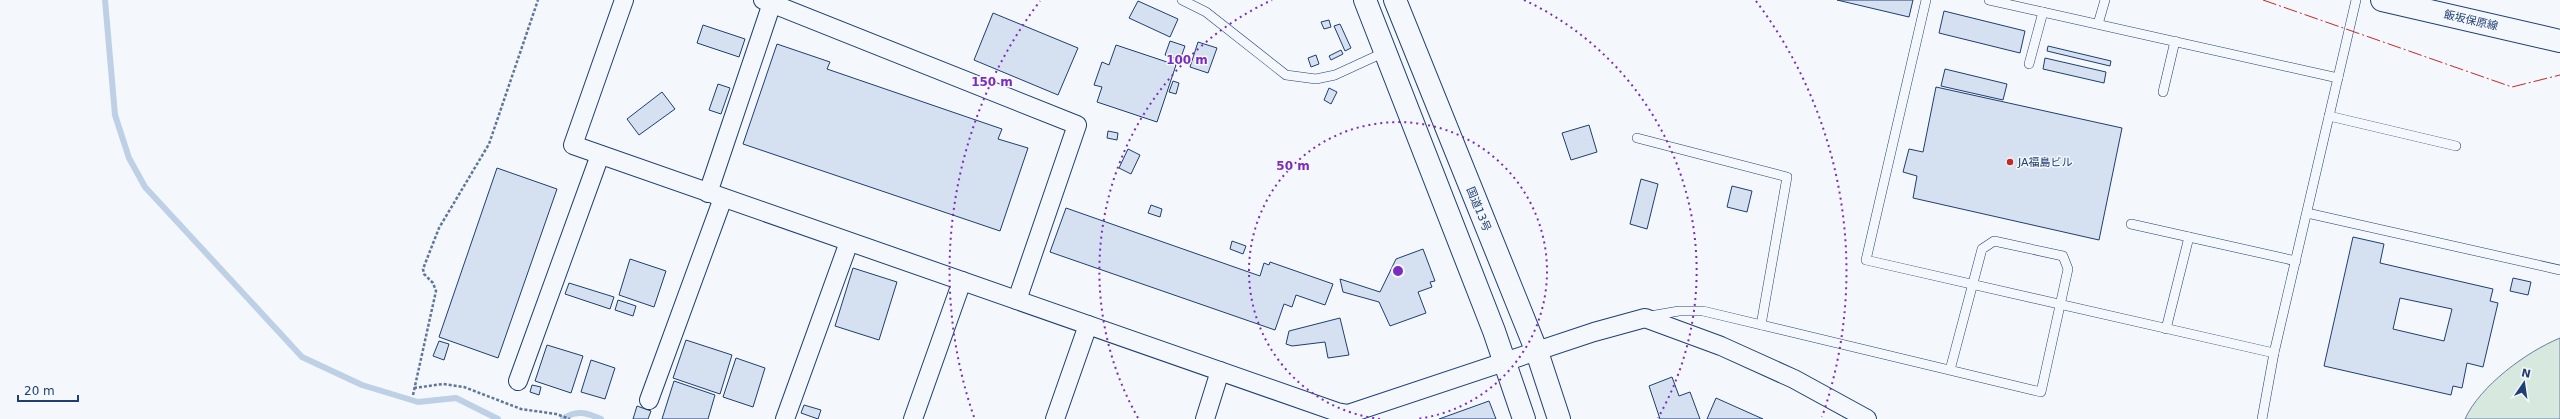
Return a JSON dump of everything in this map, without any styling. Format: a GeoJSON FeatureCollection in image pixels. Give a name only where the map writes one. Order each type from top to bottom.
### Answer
{"type":"FeatureCollection","features":[{"type":"Feature","properties":{"kind":"main road"},"geometry":{"type":"LineString","coordinates":[[1365,0],[1504,361],[1524,419]]}},
{"type":"Feature","properties":{"kind":"main road","name":"国道13号"},"geometry":{"type":"LineString","coordinates":[[1395,0],[1537,352],[1560,419]]}},
{"type":"Feature","properties":{"kind":"main road","name":"飯坂保原線"},"geometry":{"type":"LineString","coordinates":[[2382,0],[2560,41]]}},
{"type":"Feature","properties":{"kind":"street"},"geometry":{"type":"LineString","coordinates":[[624,0],[573,145],[1220,371],[1348,414],[1504,361],[1537,352],[1594,332],[1645,318],[1721,346],[1794,379],[1867,419]]}},
{"type":"Feature","properties":{"kind":"street"},"geometry":{"type":"LineString","coordinates":[[649,400],[716,195],[768,2],[1077,125],[1017,300]]}},
{"type":"Feature","properties":{"kind":"street"},"geometry":{"type":"LineString","coordinates":[[518,381],[600,155]]}},
{"type":"Feature","properties":{"kind":"street"},"geometry":{"type":"LineString","coordinates":[[785,419],[849,242]]}},
{"type":"Feature","properties":{"kind":"street"},"geometry":{"type":"LineString","coordinates":[[912,419],[962,281]]}},
{"type":"Feature","properties":{"kind":"street"},"geometry":{"type":"LineString","coordinates":[[1055,419],[1088,325]]}},
{"type":"Feature","properties":{"kind":"street"},"geometry":{"type":"LineString","coordinates":[[1205,419],[1220,371]]}},
{"type":"Feature","properties":{"kind":"lane"},"geometry":{"type":"LineString","coordinates":[[1182,0],[1206,12],[1286,76],[1316,79],[1335,75],[1385,52]]}},
{"type":"Feature","properties":{"kind":"lane"},"geometry":{"type":"LineString","coordinates":[[1926,0],[1866,260],[1972,286],[2274,353]]}},
{"type":"Feature","properties":{"kind":"lane"},"geometry":{"type":"LineString","coordinates":[[1989,0],[2338,78]]}},
{"type":"Feature","properties":{"kind":"lane"},"geometry":{"type":"LineString","coordinates":[[2098,24],[2105,0]]}},
{"type":"Feature","properties":{"kind":"lane"},"geometry":{"type":"LineString","coordinates":[[2262,419],[2274,353],[2356,0]]}},
{"type":"Feature","properties":{"kind":"lane"},"geometry":{"type":"LineString","coordinates":[[2029,64],[2043,12]]}},
{"type":"Feature","properties":{"kind":"lane"},"geometry":{"type":"LineString","coordinates":[[2163,92],[2175,41]]}},
{"type":"Feature","properties":{"kind":"lane"},"geometry":{"type":"LineString","coordinates":[[2329,116],[2456,146]]}},
{"type":"Feature","properties":{"kind":"lane"},"geometry":{"type":"LineString","coordinates":[[1637,138],[1787,177],[1761,325]]}},
{"type":"Feature","properties":{"kind":"lane"},"geometry":{"type":"LineString","coordinates":[[2307,213],[2560,270]]}},
{"type":"Feature","properties":{"kind":"lane"},"geometry":{"type":"LineString","coordinates":[[2131,224],[2296,261]]}},
{"type":"Feature","properties":{"kind":"lane"},"geometry":{"type":"LineString","coordinates":[[2166,329],[2189,237]]}},
{"type":"Feature","properties":{"kind":"lane"},"geometry":{"type":"LineString","coordinates":[[1645,318],[1679,311],[1702,311],[2042,392],[2068,269],[2063,256],[1994,240],[1982,249],[1950,370]]}},
{"type":"Feature","properties":{"kind":"path"},"geometry":{"type":"LineString","coordinates":[[413,395],[436,291],[433,283],[424,274],[423,269],[439,228],[489,144],[538,0]]}},
{"type":"Feature","properties":{"kind":"path"},"geometry":{"type":"LineString","coordinates":[[414,388],[443,384],[464,387],[521,409],[556,414],[570,419]]}},
{"type":"Feature","properties":{"kind":"shaded area"},"geometry":{"type":"Polygon","coordinates":[[[2560,338],[2560,419],[2465,419],[2481,394],[2505,371],[2533,352],[2560,338]]]}},
{"type":"Feature","properties":{"kind":"building"},"geometry":{"type":"Polygon","coordinates":[[[1837,0],[1913,0],[1909,17],[1837,0]]]}},
{"type":"Feature","properties":{"kind":"building"},"geometry":{"type":"Polygon","coordinates":[[[1138,1],[1178,19],[1170,37],[1129,18],[1138,1]]]}},
{"type":"Feature","properties":{"kind":"building"},"geometry":{"type":"Polygon","coordinates":[[[1944,11],[2025,31],[2020,53],[1939,33],[1944,11]]]}},
{"type":"Feature","properties":{"kind":"building"},"geometry":{"type":"Polygon","coordinates":[[[993,13],[1078,48],[1058,95],[974,60],[993,13]]]}},
{"type":"Feature","properties":{"kind":"building"},"geometry":{"type":"Polygon","coordinates":[[[1329,20],[1331,27],[1324,29],[1321,22],[1329,20]]]}},
{"type":"Feature","properties":{"kind":"building"},"geometry":{"type":"Polygon","coordinates":[[[1340,24],[1351,48],[1345,51],[1334,26],[1340,24]]]}},
{"type":"Feature","properties":{"kind":"building"},"geometry":{"type":"Polygon","coordinates":[[[703,25],[745,39],[739,57],[697,43],[703,25]]]}},
{"type":"Feature","properties":{"kind":"building"},"geometry":{"type":"Polygon","coordinates":[[[1170,41],[1185,46],[1180,60],[1165,55],[1170,41]]]}},
{"type":"Feature","properties":{"kind":"building"},"geometry":{"type":"Polygon","coordinates":[[[1198,42],[1217,48],[1208,73],[1190,67],[1198,42]]]}},
{"type":"Feature","properties":{"kind":"building"},"geometry":{"type":"Polygon","coordinates":[[[777,44],[830,62],[827,69],[1002,129],[998,139],[1028,148],[1000,231],[743,144],[777,44]]]}},
{"type":"Feature","properties":{"kind":"building"},"geometry":{"type":"Polygon","coordinates":[[[1116,45],[1176,65],[1157,122],[1097,102],[1102,87],[1094,85],[1102,62],[1109,65],[1116,45]]]}},
{"type":"Feature","properties":{"kind":"building"},"geometry":{"type":"Polygon","coordinates":[[[2048,46],[2111,61],[2110,66],[2047,51],[2048,46]]]}},
{"type":"Feature","properties":{"kind":"building"},"geometry":{"type":"Polygon","coordinates":[[[1341,50],[1343,54],[1331,60],[1329,56],[1341,50]]]}},
{"type":"Feature","properties":{"kind":"building"},"geometry":{"type":"Polygon","coordinates":[[[1316,55],[1319,64],[1311,67],[1308,58],[1316,55]]]}},
{"type":"Feature","properties":{"kind":"building"},"geometry":{"type":"Polygon","coordinates":[[[2045,58],[2106,72],[2104,83],[2043,69],[2045,58]]]}},
{"type":"Feature","properties":{"kind":"building"},"geometry":{"type":"Polygon","coordinates":[[[1945,69],[2007,84],[2003,100],[1941,86],[1945,69]]]}},
{"type":"Feature","properties":{"kind":"building"},"geometry":{"type":"Polygon","coordinates":[[[1173,81],[1179,83],[1176,94],[1169,92],[1173,81]]]}},
{"type":"Feature","properties":{"kind":"building"},"geometry":{"type":"Polygon","coordinates":[[[718,84],[730,88],[721,114],[709,110],[718,84]]]}},
{"type":"Feature","properties":{"kind":"building","name":"JA福島ビル"},"geometry":{"type":"Polygon","coordinates":[[[1936,87],[2122,128],[2099,240],[1913,198],[1917,176],[1903,172],[1909,149],[1923,152],[1936,87]]]}},
{"type":"Feature","properties":{"kind":"building"},"geometry":{"type":"Polygon","coordinates":[[[1329,88],[1337,92],[1331,104],[1324,100],[1329,88]]]}},
{"type":"Feature","properties":{"kind":"building"},"geometry":{"type":"Polygon","coordinates":[[[662,92],[675,109],[639,135],[627,119],[662,92]]]}},
{"type":"Feature","properties":{"kind":"building"},"geometry":{"type":"Polygon","coordinates":[[[1589,125],[1597,152],[1571,160],[1562,133],[1589,125]]]}},
{"type":"Feature","properties":{"kind":"building"},"geometry":{"type":"Polygon","coordinates":[[[1108,131],[1118,133],[1117,140],[1107,138],[1108,131]]]}},
{"type":"Feature","properties":{"kind":"building"},"geometry":{"type":"Polygon","coordinates":[[[1128,149],[1140,155],[1131,174],[1119,168],[1128,149]]]}},
{"type":"Feature","properties":{"kind":"building"},"geometry":{"type":"Polygon","coordinates":[[[497,168],[557,189],[498,358],[439,337],[497,168]]]}},
{"type":"Feature","properties":{"kind":"building"},"geometry":{"type":"Polygon","coordinates":[[[1641,179],[1658,184],[1647,229],[1630,224],[1641,179]]]}},
{"type":"Feature","properties":{"kind":"building"},"geometry":{"type":"Polygon","coordinates":[[[1732,186],[1752,191],[1747,212],[1727,207],[1732,186]]]}},
{"type":"Feature","properties":{"kind":"building"},"geometry":{"type":"Polygon","coordinates":[[[1151,205],[1162,209],[1160,217],[1148,213],[1151,205]]]}},
{"type":"Feature","properties":{"kind":"building"},"geometry":{"type":"Polygon","coordinates":[[[1066,208],[1260,276],[1264,263],[1269,265],[1270,262],[1333,284],[1325,305],[1296,295],[1292,307],[1284,304],[1275,330],[1050,252],[1066,208]]]}},
{"type":"Feature","properties":{"kind":"building"},"geometry":{"type":"Polygon","coordinates":[[[2353,237],[2384,244],[2380,263],[2493,289],[2490,301],[2498,303],[2483,367],[2467,363],[2462,388],[2453,386],[2451,395],[2324,366],[2353,237]],[[2400,298],[2393,329],[2444,341],[2452,309],[2400,298]]]}},
{"type":"Feature","properties":{"kind":"building"},"geometry":{"type":"Polygon","coordinates":[[[1232,241],[1246,246],[1243,254],[1230,249],[1232,241]]]}},
{"type":"Feature","properties":{"kind":"building"},"geometry":{"type":"Polygon","coordinates":[[[1423,249],[1435,281],[1430,282],[1432,287],[1418,292],[1426,313],[1390,326],[1379,302],[1343,292],[1340,279],[1380,292],[1396,259],[1423,249]]]}},
{"type":"Feature","properties":{"kind":"building"},"geometry":{"type":"Polygon","coordinates":[[[630,259],[666,271],[654,307],[619,295],[630,259]]]}},
{"type":"Feature","properties":{"kind":"building"},"geometry":{"type":"Polygon","coordinates":[[[853,268],[897,282],[879,340],[835,326],[853,268]]]}},
{"type":"Feature","properties":{"kind":"building"},"geometry":{"type":"Polygon","coordinates":[[[2513,278],[2531,282],[2528,295],[2510,291],[2513,278]]]}},
{"type":"Feature","properties":{"kind":"building"},"geometry":{"type":"Polygon","coordinates":[[[569,283],[614,297],[610,309],[565,294],[569,283]]]}},
{"type":"Feature","properties":{"kind":"building"},"geometry":{"type":"Polygon","coordinates":[[[618,300],[636,306],[633,316],[615,310],[618,300]]]}},
{"type":"Feature","properties":{"kind":"building"},"geometry":{"type":"Polygon","coordinates":[[[1340,318],[1349,355],[1328,358],[1325,342],[1292,346],[1286,344],[1289,331],[1340,318]]]}},
{"type":"Feature","properties":{"kind":"building"},"geometry":{"type":"Polygon","coordinates":[[[686,340],[732,355],[720,394],[673,378],[686,340]]]}},
{"type":"Feature","properties":{"kind":"building"},"geometry":{"type":"Polygon","coordinates":[[[439,341],[449,344],[444,360],[433,356],[439,341]]]}},
{"type":"Feature","properties":{"kind":"building"},"geometry":{"type":"Polygon","coordinates":[[[547,345],[583,356],[571,393],[535,381],[547,345]]]}},
{"type":"Feature","properties":{"kind":"building"},"geometry":{"type":"Polygon","coordinates":[[[736,358],[765,368],[753,407],[723,397],[736,358]]]}},
{"type":"Feature","properties":{"kind":"building"},"geometry":{"type":"Polygon","coordinates":[[[591,360],[615,368],[605,399],[581,392],[591,360]]]}},
{"type":"Feature","properties":{"kind":"building"},"geometry":{"type":"Polygon","coordinates":[[[1672,377],[1679,396],[1690,392],[1700,419],[1660,419],[1649,386],[1672,377]]]}},
{"type":"Feature","properties":{"kind":"building"},"geometry":{"type":"Polygon","coordinates":[[[674,381],[715,395],[708,419],[662,419],[674,381]]]}},
{"type":"Feature","properties":{"kind":"building"},"geometry":{"type":"Polygon","coordinates":[[[532,385],[541,387],[539,395],[530,392],[532,385]]]}},
{"type":"Feature","properties":{"kind":"building"},"geometry":{"type":"Polygon","coordinates":[[[1716,398],[1763,419],[1707,419],[1716,398]]]}},
{"type":"Feature","properties":{"kind":"building"},"geometry":{"type":"Polygon","coordinates":[[[1489,401],[1496,419],[1439,419],[1489,401]]]}},
{"type":"Feature","properties":{"kind":"building"},"geometry":{"type":"Polygon","coordinates":[[[804,405],[821,410],[818,419],[801,413],[804,405]]]}},
{"type":"Feature","properties":{"kind":"building"},"geometry":{"type":"Polygon","coordinates":[[[637,406],[651,411],[648,419],[633,419],[637,406]]]}},
{"type":"Feature","properties":{"kind":"waterway"},"geometry":{"type":"LineString","coordinates":[[105,0],[115,115],[129,158],[145,187],[302,357],[362,385],[418,402],[456,398],[498,419]]}},
{"type":"Feature","properties":{"kind":"waterway"},"geometry":{"type":"LineString","coordinates":[[563,419],[577,413],[591,415],[601,419]]}},
{"type":"Feature","properties":{"kind":"power"},"geometry":{"type":"LineString","coordinates":[[2263,0],[2512,87],[2560,75]]}},
{"type":"Feature","properties":{"kind":"place","name":"JA福島ビル"},"geometry":{"type":"Point","coordinates":[2010,162]}}]}
